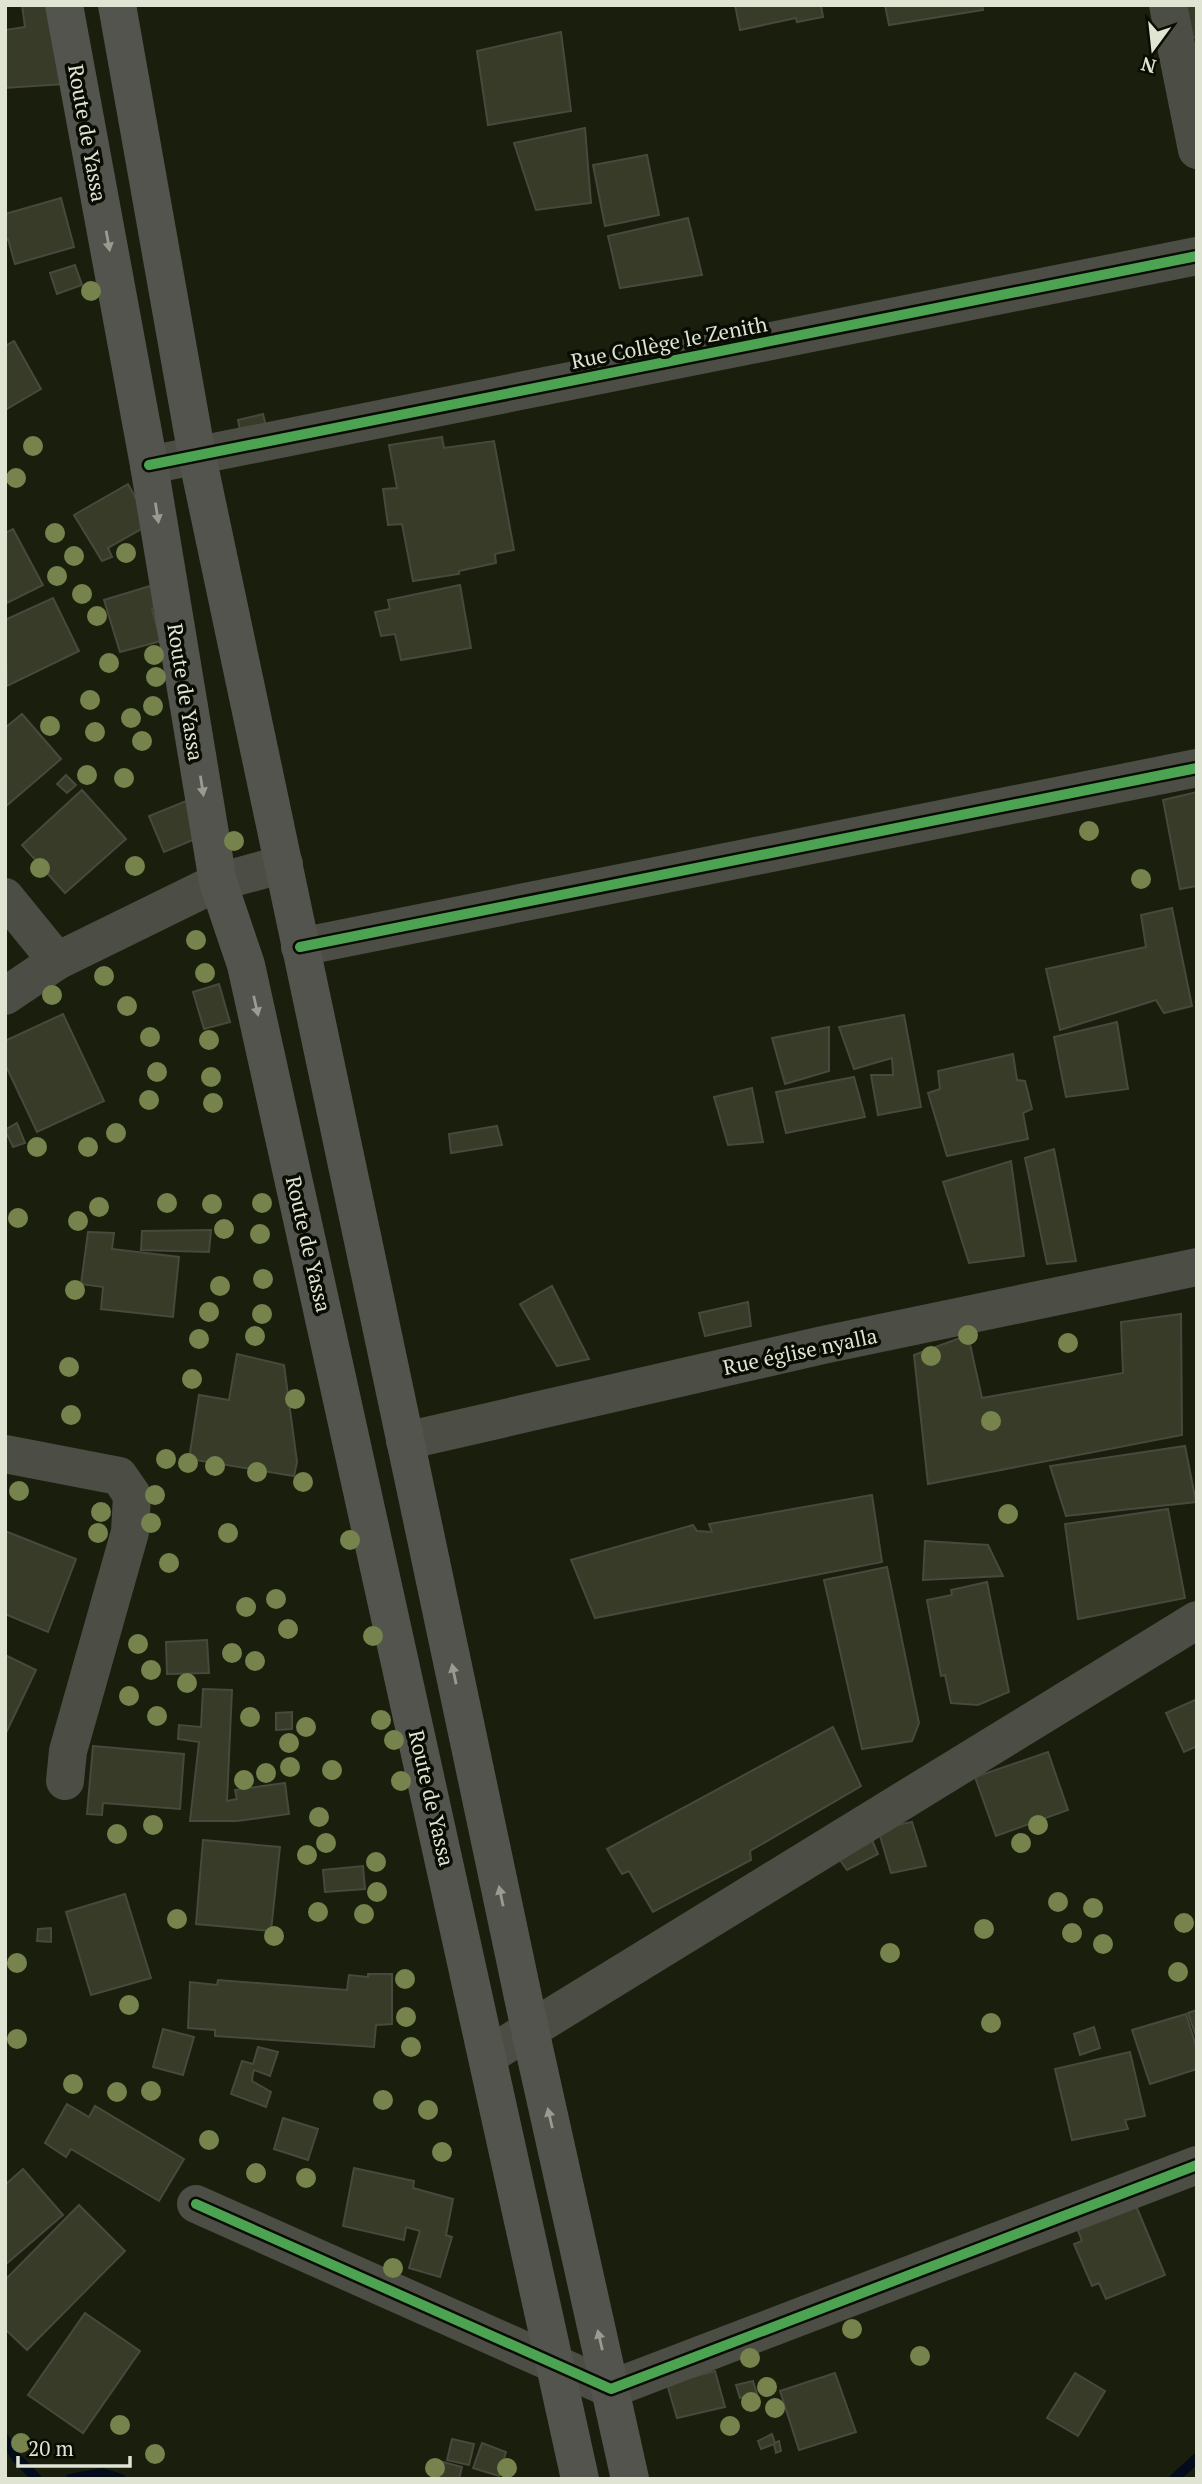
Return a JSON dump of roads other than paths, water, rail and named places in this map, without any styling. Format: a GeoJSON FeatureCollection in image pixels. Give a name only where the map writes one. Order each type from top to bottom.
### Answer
{"type":"FeatureCollection","features":[{"type":"Feature","properties":{"kind":"main road","name":"Route de Yassa"},"geometry":{"type":"LineString","coordinates":[[64,5],[149,465],[218,882],[246,965],[489,2055],[580,2479]]}},
{"type":"Feature","properties":{"kind":"main road"},"geometry":{"type":"LineString","coordinates":[[117,5],[197,456],[530,2030],[630,2479]]}},
{"type":"Feature","properties":{"kind":"street"},"geometry":{"type":"LineString","coordinates":[[1168,5],[1197,150]]}},
{"type":"Feature","properties":{"kind":"street","name":"Rue Collège le Zenith"},"geometry":{"type":"LineString","coordinates":[[149,465],[1197,256]]}},
{"type":"Feature","properties":{"kind":"street"},"geometry":{"type":"LineString","coordinates":[[300,947],[1197,768]]}},
{"type":"Feature","properties":{"kind":"street"},"geometry":{"type":"LineString","coordinates":[[5,996],[57,961],[218,882],[284,864]]}},
{"type":"Feature","properties":{"kind":"street"},"geometry":{"type":"LineString","coordinates":[[5,897],[57,961]]}},
{"type":"Feature","properties":{"kind":"street","name":"Rue église nyalla"},"geometry":{"type":"LineString","coordinates":[[404,1441],[823,1345],[1197,1267]]}},
{"type":"Feature","properties":{"kind":"street"},"geometry":{"type":"LineString","coordinates":[[5,1454],[119,1476],[132,1495],[130,1532],[68,1751],[65,1781]]}},
{"type":"Feature","properties":{"kind":"street"},"geometry":{"type":"LineString","coordinates":[[489,2055],[1197,1620]]}},
{"type":"Feature","properties":{"kind":"street"},"geometry":{"type":"LineString","coordinates":[[196,2204],[611,2389],[1197,2165]]}},
{"type":"Feature","properties":{"kind":"waterway"},"geometry":{"type":"LineString","coordinates":[[5,2439],[16,2457],[37,2479]]}},
{"type":"Feature","properties":{"kind":"waterway"},"geometry":{"type":"LineString","coordinates":[[1174,2479],[1197,2458]]}},
{"type":"Feature","properties":{"kind":"waterway"},"geometry":{"type":"LineString","coordinates":[[70,2479],[102,2473],[121,2479]]}}]}
